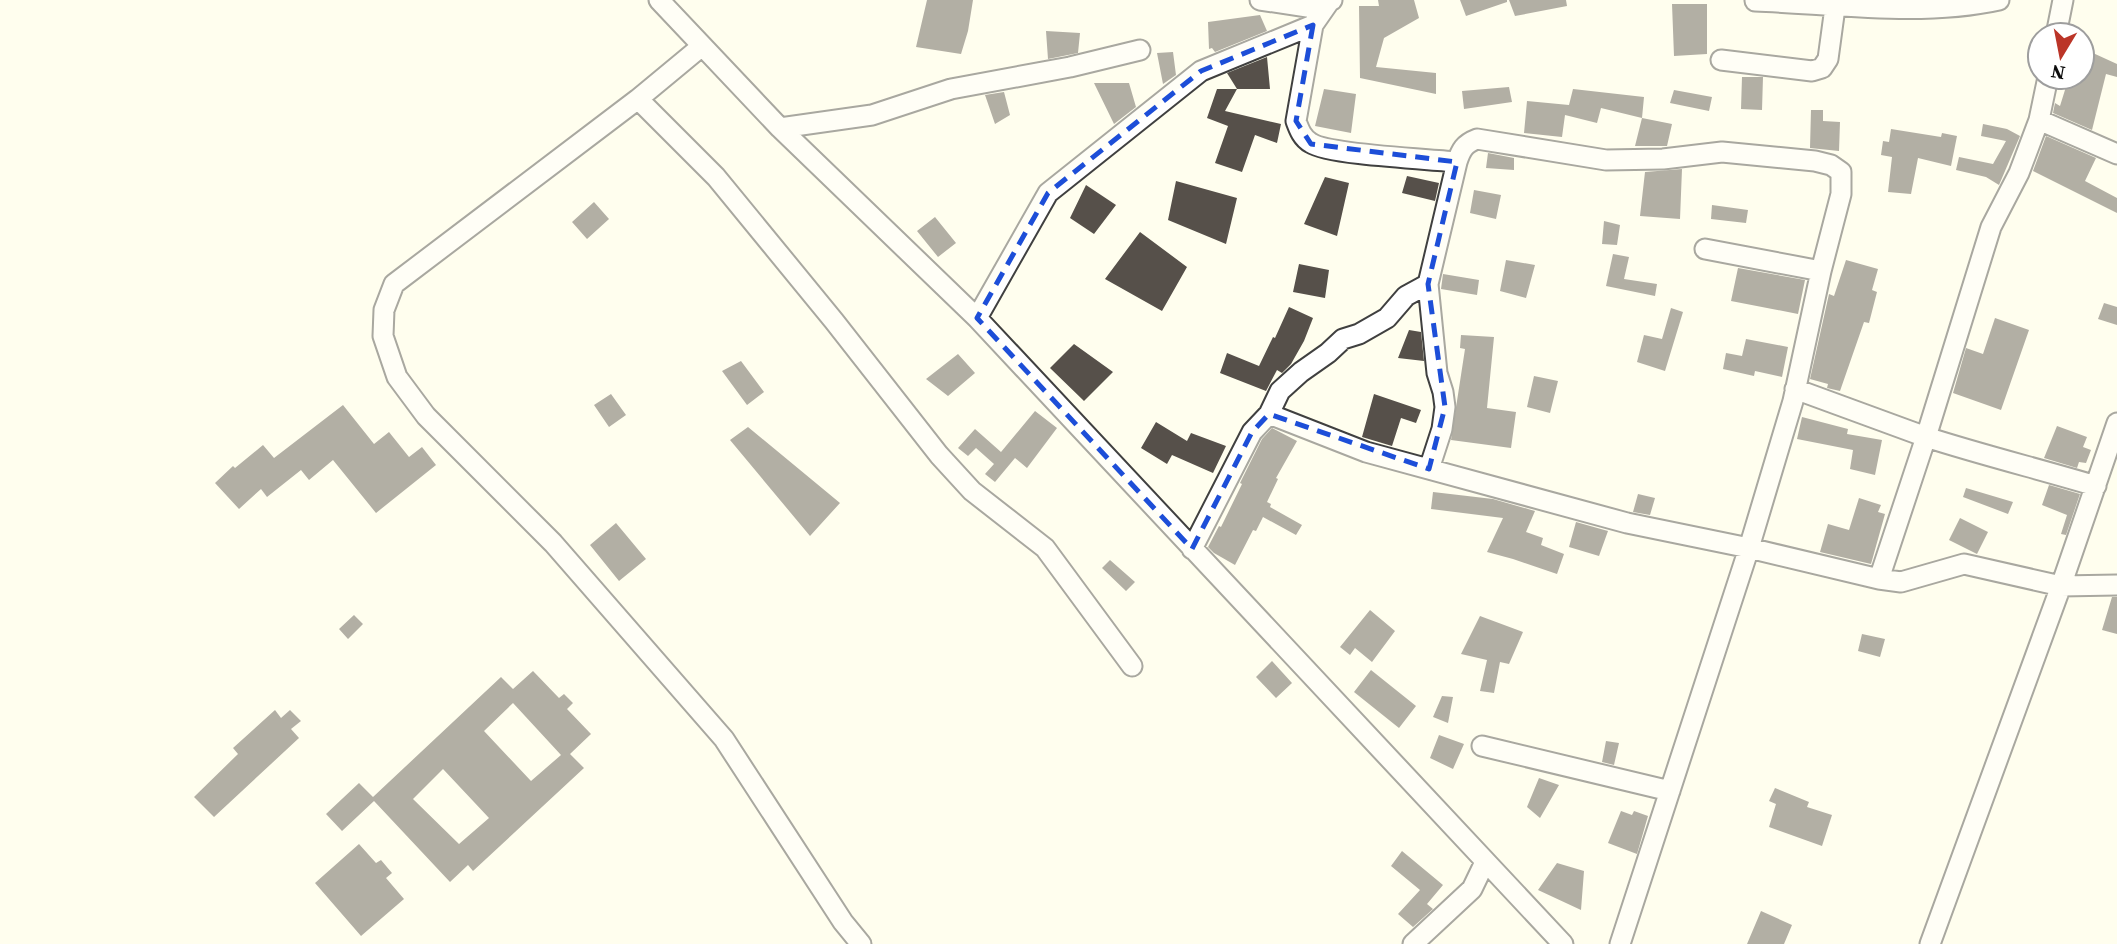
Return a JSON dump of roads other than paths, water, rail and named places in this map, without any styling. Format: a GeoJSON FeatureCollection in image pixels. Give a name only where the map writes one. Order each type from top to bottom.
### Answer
{"type":"FeatureCollection","features":[{"type":"Feature","properties":{"kind":"street"},"geometry":{"type":"LineString","coordinates":[[659,0],[780,128],[977,318],[1563,944]]}},
{"type":"Feature","properties":{"kind":"street"},"geometry":{"type":"LineString","coordinates":[[1260,0],[1314,8],[1331,1]]}},
{"type":"Feature","properties":{"kind":"street"},"geometry":{"type":"LineString","coordinates":[[1755,1],[1836,2],[1909,9],[1978,5],[1999,0]]}},
{"type":"Feature","properties":{"kind":"street"},"geometry":{"type":"LineString","coordinates":[[2059,21],[2063,0]]}},
{"type":"Feature","properties":{"kind":"street"},"geometry":{"type":"LineString","coordinates":[[1331,1],[1313,25],[1296,121],[1301,134],[1311,144],[1332,150],[1457,162]]}},
{"type":"Feature","properties":{"kind":"street"},"geometry":{"type":"LineString","coordinates":[[1721,60],[1812,71],[1822,68],[1828,59],[1836,2]]}},
{"type":"Feature","properties":{"kind":"street"},"geometry":{"type":"LineString","coordinates":[[977,318],[1048,193],[1201,71],[1313,25]]}},
{"type":"Feature","properties":{"kind":"street"},"geometry":{"type":"LineString","coordinates":[[702,46],[638,99],[394,284],[384,310],[383,336],[397,377],[426,416],[553,543],[724,739],[843,922],[861,944]]}},
{"type":"Feature","properties":{"kind":"street"},"geometry":{"type":"LineString","coordinates":[[780,128],[872,115],[951,89],[1070,67],[1140,50]]}},
{"type":"Feature","properties":{"kind":"street"},"geometry":{"type":"LineString","coordinates":[[1879,579],[1991,227],[2019,173],[2039,120],[2045,91]]}},
{"type":"Feature","properties":{"kind":"street"},"geometry":{"type":"LineString","coordinates":[[638,99],[716,177],[947,464],[972,491],[1045,548],[1132,666]]}},
{"type":"Feature","properties":{"kind":"street"},"geometry":{"type":"LineString","coordinates":[[2039,120],[2117,154]]}},
{"type":"Feature","properties":{"kind":"street"},"geometry":{"type":"LineString","coordinates":[[1429,469],[1443,429],[1445,407],[1437,373],[1428,284],[1457,162],[1462,148],[1468,142],[1477,139],[1606,160],[1663,159],[1722,152],[1815,161],[1832,165],[1842,172],[1795,389],[1749,548],[1620,944]]}},
{"type":"Feature","properties":{"kind":"street"},"geometry":{"type":"LineString","coordinates":[[1705,249],[1821,271]]}},
{"type":"Feature","properties":{"kind":"street"},"geometry":{"type":"LineString","coordinates":[[1192,549],[1252,432],[1269,414],[1280,391],[1343,339],[1359,334],[1387,318],[1406,296],[1428,284]]}},
{"type":"Feature","properties":{"kind":"street"},"geometry":{"type":"LineString","coordinates":[[1795,389],[1926,437],[2004,462],[2037,468],[2096,486]]}},
{"type":"Feature","properties":{"kind":"street"},"geometry":{"type":"LineString","coordinates":[[1269,414],[1366,452],[1627,523],[1879,579],[1901,582],[1964,564],[2061,586],[2117,585]]}},
{"type":"Feature","properties":{"kind":"street"},"geometry":{"type":"LineString","coordinates":[[1930,944],[2061,586],[2117,423]]}},
{"type":"Feature","properties":{"kind":"street"},"geometry":{"type":"LineString","coordinates":[[1482,746],[1670,791]]}},
{"type":"Feature","properties":{"kind":"street"},"geometry":{"type":"LineString","coordinates":[[1413,944],[1472,889],[1485,862]]}},
{"type":"Feature","properties":{"kind":"street"},"geometry":{"type":"LineString","coordinates":[[1472,889],[1509,888]]}}]}
